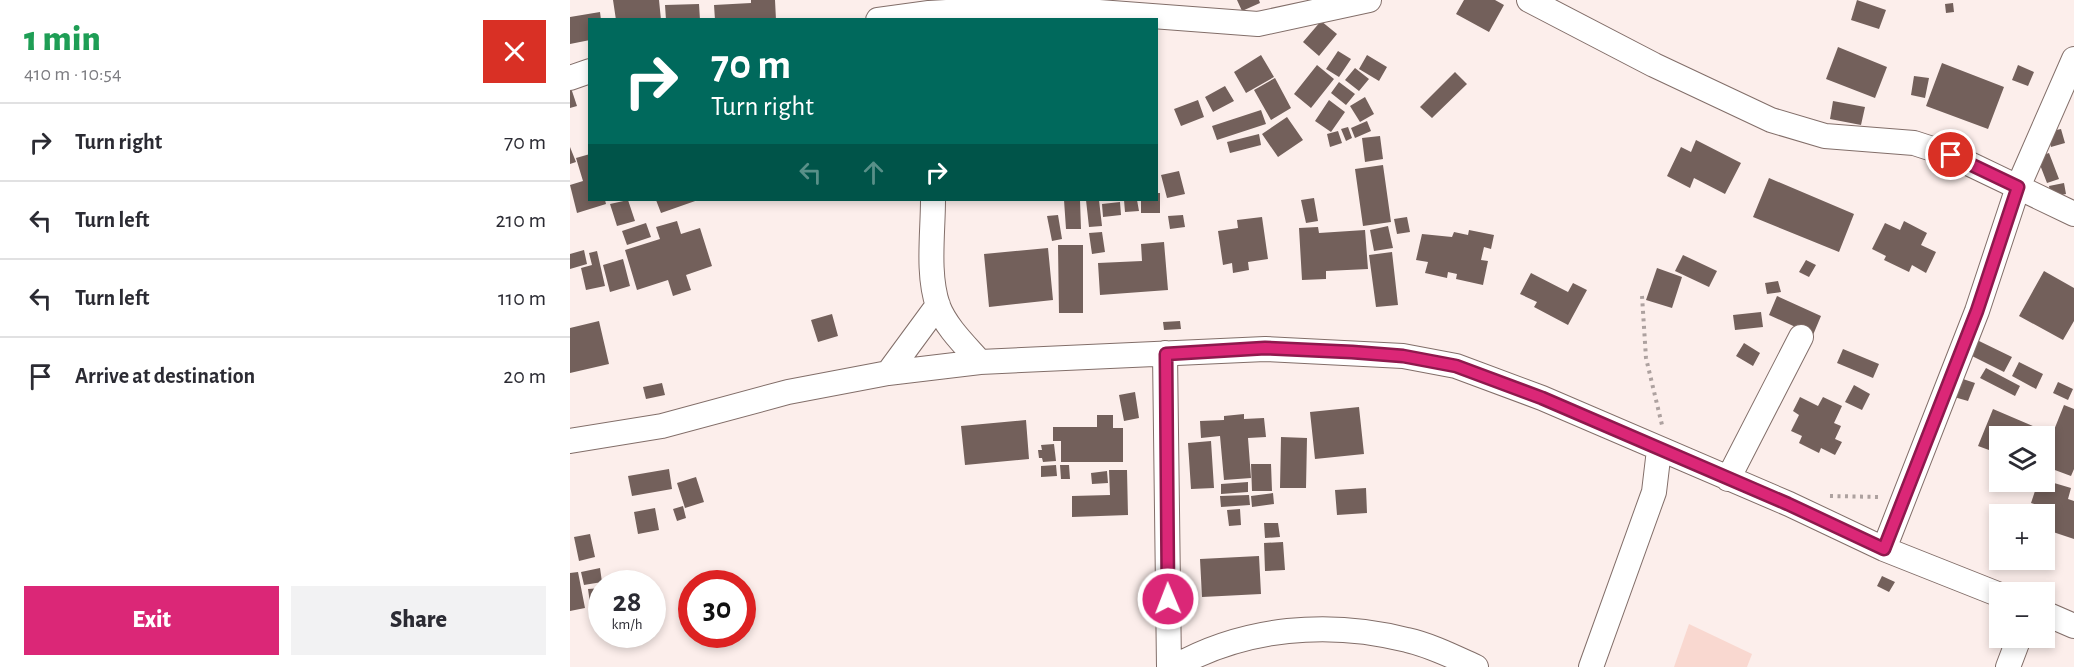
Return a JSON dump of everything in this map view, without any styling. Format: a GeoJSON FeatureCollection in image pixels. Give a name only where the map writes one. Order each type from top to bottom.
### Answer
{"type":"FeatureCollection","features":[{"type":"Feature","properties":{"kind":"street"},"geometry":{"type":"LineString","coordinates":[[1158,18],[1257,24],[1369,0]]}},
{"type":"Feature","properties":{"kind":"street"},"geometry":{"type":"LineString","coordinates":[[1529,0],[1654,65],[1771,120],[1825,136],[1914,143],[1951,155],[2074,214]]}},
{"type":"Feature","properties":{"kind":"street"},"geometry":{"type":"LineString","coordinates":[[889,18],[929,11],[1033,8],[1153,18]]}},
{"type":"Feature","properties":{"kind":"street"},"geometry":{"type":"LineString","coordinates":[[1884,549],[1977,311],[2018,187],[2074,59]]}},
{"type":"Feature","properties":{"kind":"street"},"geometry":{"type":"LineString","coordinates":[[570,78],[588,72]]}},
{"type":"Feature","properties":{"kind":"street"},"geometry":{"type":"LineString","coordinates":[[933,201],[933,277],[938,305],[958,337],[980,362]]}},
{"type":"Feature","properties":{"kind":"street"},"geometry":{"type":"LineString","coordinates":[[888,373],[938,305]]}},
{"type":"Feature","properties":{"kind":"street"},"geometry":{"type":"LineString","coordinates":[[1728,479],[1801,337]]}},
{"type":"Feature","properties":{"kind":"street"},"geometry":{"type":"LineString","coordinates":[[570,441],[662,426],[788,392],[888,373],[980,362],[1265,348],[1403,356],[1446,364],[1542,398],[1788,504],[1884,549],[1989,591]]}},
{"type":"Feature","properties":{"kind":"street"},"geometry":{"type":"LineString","coordinates":[[1166,354],[1169,667]]}},
{"type":"Feature","properties":{"kind":"street"},"geometry":{"type":"LineString","coordinates":[[1591,667],[1665,452]]}},
{"type":"Feature","properties":{"kind":"street"},"geometry":{"type":"LineString","coordinates":[[2055,618],[2074,626]]}},
{"type":"Feature","properties":{"kind":"street"},"geometry":{"type":"LineString","coordinates":[[1174,667],[1203,651],[1249,636],[1299,629],[1354,630],[1408,640],[1476,667]]}},
{"type":"Feature","properties":{"kind":"street"},"geometry":{"type":"LineString","coordinates":[[2008,667],[2015,648]]}},
{"type":"Feature","properties":{"kind":"path"},"geometry":{"type":"LineString","coordinates":[[1642,296],[1646,358],[1665,452]]}},
{"type":"Feature","properties":{"kind":"path"},"geometry":{"type":"LineString","coordinates":[[1788,504],[1834,495],[1885,497],[1908,486]]}},
{"type":"Feature","properties":{"kind":"shaded area"},"geometry":{"type":"Polygon","coordinates":[[[1689,624],[1752,654],[1747,667],[1674,667],[1689,624]]]}},
{"type":"Feature","properties":{"kind":"building"},"geometry":{"type":"Polygon","coordinates":[[[613,0],[659,0],[661,18],[616,18],[613,0]]]}},
{"type":"Feature","properties":{"kind":"building"},"geometry":{"type":"Polygon","coordinates":[[[751,0],[775,0],[776,18],[715,18],[714,5],[751,3],[751,0]]]}},
{"type":"Feature","properties":{"kind":"building"},"geometry":{"type":"Polygon","coordinates":[[[1237,0],[1259,0],[1260,3],[1242,11],[1237,0]]]}},
{"type":"Feature","properties":{"kind":"building"},"geometry":{"type":"Polygon","coordinates":[[[1464,0],[1495,0],[1504,5],[1489,32],[1456,14],[1464,0]]]}},
{"type":"Feature","properties":{"kind":"building"},"geometry":{"type":"Polygon","coordinates":[[[1857,0],[1886,10],[1879,29],[1851,20],[1857,0]]]}},
{"type":"Feature","properties":{"kind":"building"},"geometry":{"type":"Polygon","coordinates":[[[1953,3],[1954,12],[1946,13],[1945,4],[1953,3]]]}},
{"type":"Feature","properties":{"kind":"building"},"geometry":{"type":"Polygon","coordinates":[[[699,4],[700,18],[666,18],[665,5],[699,4]]]}},
{"type":"Feature","properties":{"kind":"building"},"geometry":{"type":"Polygon","coordinates":[[[600,12],[601,18],[588,18],[588,40],[570,44],[570,17],[600,12]]]}},
{"type":"Feature","properties":{"kind":"building"},"geometry":{"type":"Polygon","coordinates":[[[1321,21],[1337,34],[1319,56],[1303,42],[1321,21]]]}},
{"type":"Feature","properties":{"kind":"building"},"geometry":{"type":"Polygon","coordinates":[[[1838,47],[1887,67],[1875,98],[1826,79],[1838,47]]]}},
{"type":"Feature","properties":{"kind":"building"},"geometry":{"type":"Polygon","coordinates":[[[1338,51],[1351,59],[1339,77],[1326,69],[1338,51]]]}},
{"type":"Feature","properties":{"kind":"building"},"geometry":{"type":"Polygon","coordinates":[[[1261,55],[1274,77],[1246,93],[1234,72],[1261,55]]]}},
{"type":"Feature","properties":{"kind":"building"},"geometry":{"type":"Polygon","coordinates":[[[1367,55],[1387,67],[1379,81],[1359,69],[1367,55]]]}},
{"type":"Feature","properties":{"kind":"building"},"geometry":{"type":"Polygon","coordinates":[[[1942,63],[2004,87],[1988,129],[1926,106],[1942,63]]]}},
{"type":"Feature","properties":{"kind":"building"},"geometry":{"type":"Polygon","coordinates":[[[1317,65],[1334,79],[1311,108],[1294,94],[1317,65]]]}},
{"type":"Feature","properties":{"kind":"building"},"geometry":{"type":"Polygon","coordinates":[[[2018,65],[2034,72],[2028,86],[2012,80],[2018,65]]]}},
{"type":"Feature","properties":{"kind":"building"},"geometry":{"type":"Polygon","coordinates":[[[1355,68],[1369,79],[1359,91],[1345,80],[1355,68]]]}},
{"type":"Feature","properties":{"kind":"building"},"geometry":{"type":"Polygon","coordinates":[[[1455,72],[1467,84],[1432,118],[1420,107],[1455,72]]]}},
{"type":"Feature","properties":{"kind":"building"},"geometry":{"type":"Polygon","coordinates":[[[1914,76],[1929,78],[1925,98],[1911,95],[1914,76]]]}},
{"type":"Feature","properties":{"kind":"building"},"geometry":{"type":"Polygon","coordinates":[[[1275,78],[1291,108],[1271,120],[1254,90],[1275,78]]]}},
{"type":"Feature","properties":{"kind":"building"},"geometry":{"type":"Polygon","coordinates":[[[1339,82],[1355,94],[1346,105],[1331,93],[1339,82]]]}},
{"type":"Feature","properties":{"kind":"building"},"geometry":{"type":"Polygon","coordinates":[[[570,85],[577,106],[570,108],[570,85]]]}},
{"type":"Feature","properties":{"kind":"building"},"geometry":{"type":"Polygon","coordinates":[[[1225,86],[1234,101],[1213,112],[1205,97],[1225,86]]]}},
{"type":"Feature","properties":{"kind":"building"},"geometry":{"type":"Polygon","coordinates":[[[1365,97],[1374,114],[1360,122],[1350,106],[1365,97]]]}},
{"type":"Feature","properties":{"kind":"building"},"geometry":{"type":"Polygon","coordinates":[[[1198,100],[1204,117],[1181,126],[1174,109],[1198,100]]]}},
{"type":"Feature","properties":{"kind":"building"},"geometry":{"type":"Polygon","coordinates":[[[1329,100],[1345,112],[1331,132],[1315,121],[1329,100]]]}},
{"type":"Feature","properties":{"kind":"building"},"geometry":{"type":"Polygon","coordinates":[[[1833,101],[1865,107],[1861,125],[1830,119],[1833,101]]]}},
{"type":"Feature","properties":{"kind":"building"},"geometry":{"type":"Polygon","coordinates":[[[1261,110],[1266,124],[1217,140],[1212,126],[1261,110]]]}},
{"type":"Feature","properties":{"kind":"building"},"geometry":{"type":"Polygon","coordinates":[[[1287,117],[1303,140],[1278,157],[1262,134],[1287,117]]]}},
{"type":"Feature","properties":{"kind":"building"},"geometry":{"type":"Polygon","coordinates":[[[1367,121],[1371,131],[1355,138],[1351,128],[1367,121]]]}},
{"type":"Feature","properties":{"kind":"building"},"geometry":{"type":"Polygon","coordinates":[[[1348,127],[1352,138],[1346,141],[1341,129],[1348,127]]]}},
{"type":"Feature","properties":{"kind":"building"},"geometry":{"type":"Polygon","coordinates":[[[2061,129],[2065,143],[2051,147],[2047,132],[2061,129]]]}},
{"type":"Feature","properties":{"kind":"building"},"geometry":{"type":"Polygon","coordinates":[[[1338,131],[1342,143],[1330,147],[1327,134],[1338,131]]]}},
{"type":"Feature","properties":{"kind":"building"},"geometry":{"type":"Polygon","coordinates":[[[1259,134],[1261,145],[1230,153],[1227,142],[1259,134]]]}},
{"type":"Feature","properties":{"kind":"building"},"geometry":{"type":"Polygon","coordinates":[[[1380,136],[1383,159],[1365,162],[1362,138],[1380,136]]]}},
{"type":"Feature","properties":{"kind":"building"},"geometry":{"type":"Polygon","coordinates":[[[1696,140],[1741,163],[1725,194],[1694,178],[1690,188],[1667,176],[1681,147],[1691,152],[1696,140]]]}},
{"type":"Feature","properties":{"kind":"building"},"geometry":{"type":"Polygon","coordinates":[[[570,147],[576,162],[570,164],[570,147]]]}},
{"type":"Feature","properties":{"kind":"building"},"geometry":{"type":"Polygon","coordinates":[[[2049,153],[2059,179],[2047,183],[2037,157],[2049,153]]]}},
{"type":"Feature","properties":{"kind":"building"},"geometry":{"type":"Polygon","coordinates":[[[588,155],[588,201],[605,201],[606,204],[577,213],[570,185],[583,181],[576,158],[588,155]]]}},
{"type":"Feature","properties":{"kind":"building"},"geometry":{"type":"Polygon","coordinates":[[[1383,165],[1391,222],[1363,226],[1355,169],[1383,165]]]}},
{"type":"Feature","properties":{"kind":"building"},"geometry":{"type":"Polygon","coordinates":[[[1179,171],[1185,194],[1167,198],[1161,175],[1179,171]]]}},
{"type":"Feature","properties":{"kind":"building"},"geometry":{"type":"Polygon","coordinates":[[[1769,178],[1854,214],[1839,252],[1753,217],[1769,178]]]}},
{"type":"Feature","properties":{"kind":"building"},"geometry":{"type":"Polygon","coordinates":[[[2064,183],[2066,194],[2051,197],[2049,186],[2064,183]]]}},
{"type":"Feature","properties":{"kind":"building"},"geometry":{"type":"Polygon","coordinates":[[[1158,193],[1160,193],[1160,213],[1141,213],[1141,201],[1158,201],[1158,193]]]}},
{"type":"Feature","properties":{"kind":"building"},"geometry":{"type":"Polygon","coordinates":[[[1314,198],[1318,221],[1306,223],[1301,200],[1314,198]]]}},
{"type":"Feature","properties":{"kind":"building"},"geometry":{"type":"Polygon","coordinates":[[[628,201],[635,221],[617,226],[610,204],[628,201]]]}},
{"type":"Feature","properties":{"kind":"building"},"geometry":{"type":"Polygon","coordinates":[[[656,201],[695,201],[661,213],[656,201]]]}},
{"type":"Feature","properties":{"kind":"building"},"geometry":{"type":"Polygon","coordinates":[[[1064,201],[1080,201],[1081,229],[1066,229],[1064,201]]]}},
{"type":"Feature","properties":{"kind":"building"},"geometry":{"type":"Polygon","coordinates":[[[1086,201],[1099,201],[1102,226],[1089,227],[1086,201]]]}},
{"type":"Feature","properties":{"kind":"building"},"geometry":{"type":"Polygon","coordinates":[[[1124,201],[1137,201],[1139,211],[1125,212],[1124,201]]]}},
{"type":"Feature","properties":{"kind":"building"},"geometry":{"type":"Polygon","coordinates":[[[1120,202],[1121,215],[1103,217],[1102,204],[1120,202]]]}},
{"type":"Feature","properties":{"kind":"building"},"geometry":{"type":"Polygon","coordinates":[[[1058,215],[1062,239],[1052,241],[1047,216],[1058,215]]]}},
{"type":"Feature","properties":{"kind":"building"},"geometry":{"type":"Polygon","coordinates":[[[1183,215],[1185,227],[1170,229],[1168,216],[1183,215]]]}},
{"type":"Feature","properties":{"kind":"building"},"geometry":{"type":"Polygon","coordinates":[[[1262,217],[1268,259],[1248,262],[1249,270],[1233,273],[1232,263],[1223,265],[1218,231],[1238,228],[1237,220],[1262,217]]]}},
{"type":"Feature","properties":{"kind":"building"},"geometry":{"type":"Polygon","coordinates":[[[1407,217],[1410,232],[1397,234],[1394,219],[1407,217]]]}},
{"type":"Feature","properties":{"kind":"building"},"geometry":{"type":"Polygon","coordinates":[[[677,221],[681,234],[700,228],[712,266],[686,275],[691,290],[673,296],[668,280],[637,290],[625,250],[660,239],[656,227],[677,221]]]}},
{"type":"Feature","properties":{"kind":"building"},"geometry":{"type":"Polygon","coordinates":[[[1904,221],[1927,233],[1921,245],[1936,252],[1926,273],[1912,265],[1909,272],[1884,260],[1886,256],[1872,249],[1885,223],[1900,230],[1904,221]]]}},
{"type":"Feature","properties":{"kind":"building"},"geometry":{"type":"Polygon","coordinates":[[[646,223],[651,237],[627,245],[622,231],[646,223]]]}},
{"type":"Feature","properties":{"kind":"building"},"geometry":{"type":"Polygon","coordinates":[[[1388,226],[1393,248],[1374,251],[1370,230],[1388,226]]]}},
{"type":"Feature","properties":{"kind":"building"},"geometry":{"type":"Polygon","coordinates":[[[1318,227],[1319,233],[1365,230],[1368,269],[1326,271],[1326,279],[1302,280],[1299,228],[1318,227]]]}},
{"type":"Feature","properties":{"kind":"building"},"geometry":{"type":"Polygon","coordinates":[[[1469,230],[1494,235],[1491,249],[1484,247],[1481,260],[1488,261],[1483,285],[1456,279],[1457,274],[1448,272],[1447,278],[1425,273],[1428,262],[1416,260],[1422,234],[1452,237],[1454,232],[1468,235],[1469,230]]]}},
{"type":"Feature","properties":{"kind":"building"},"geometry":{"type":"Polygon","coordinates":[[[1102,232],[1105,252],[1092,254],[1089,233],[1102,232]]]}},
{"type":"Feature","properties":{"kind":"building"},"geometry":{"type":"Polygon","coordinates":[[[1164,242],[1168,290],[1100,295],[1098,263],[1142,261],[1141,244],[1164,242]]]}},
{"type":"Feature","properties":{"kind":"building"},"geometry":{"type":"Polygon","coordinates":[[[1058,245],[1083,245],[1083,313],[1059,313],[1058,245]]]}},
{"type":"Feature","properties":{"kind":"building"},"geometry":{"type":"Polygon","coordinates":[[[1048,248],[1053,300],[989,307],[984,254],[1048,248]]]}},
{"type":"Feature","properties":{"kind":"building"},"geometry":{"type":"Polygon","coordinates":[[[584,250],[587,264],[570,269],[570,254],[584,250]]]}},
{"type":"Feature","properties":{"kind":"building"},"geometry":{"type":"Polygon","coordinates":[[[597,251],[605,286],[586,290],[581,268],[592,265],[589,253],[597,251]]]}},
{"type":"Feature","properties":{"kind":"building"},"geometry":{"type":"Polygon","coordinates":[[[1392,252],[1398,305],[1376,307],[1369,255],[1392,252]]]}},
{"type":"Feature","properties":{"kind":"building"},"geometry":{"type":"Polygon","coordinates":[[[1683,255],[1717,271],[1709,287],[1675,271],[1683,255]]]}},
{"type":"Feature","properties":{"kind":"building"},"geometry":{"type":"Polygon","coordinates":[[[623,259],[630,286],[610,292],[603,265],[623,259]]]}},
{"type":"Feature","properties":{"kind":"building"},"geometry":{"type":"Polygon","coordinates":[[[1806,260],[1816,265],[1809,277],[1799,272],[1806,260]]]}},
{"type":"Feature","properties":{"kind":"building"},"geometry":{"type":"Polygon","coordinates":[[[1657,268],[1682,277],[1672,308],[1646,300],[1657,268]]]}},
{"type":"Feature","properties":{"kind":"building"},"geometry":{"type":"Polygon","coordinates":[[[2044,271],[2074,288],[2074,321],[2063,340],[2019,316],[2044,271]]]}},
{"type":"Feature","properties":{"kind":"building"},"geometry":{"type":"Polygon","coordinates":[[[1531,273],[1568,292],[1573,283],[1587,290],[1568,325],[1534,307],[1537,302],[1520,294],[1531,273]]]}},
{"type":"Feature","properties":{"kind":"building"},"geometry":{"type":"Polygon","coordinates":[[[1778,281],[1781,292],[1767,294],[1765,283],[1778,281]]]}},
{"type":"Feature","properties":{"kind":"building"},"geometry":{"type":"Polygon","coordinates":[[[1777,296],[1821,316],[1813,335],[1769,315],[1777,296]]]}},
{"type":"Feature","properties":{"kind":"building"},"geometry":{"type":"Polygon","coordinates":[[[1761,312],[1763,327],[1735,330],[1733,315],[1761,312]]]}},
{"type":"Feature","properties":{"kind":"building"},"geometry":{"type":"Polygon","coordinates":[[[832,314],[838,336],[818,342],[811,320],[832,314]]]}},
{"type":"Feature","properties":{"kind":"building"},"geometry":{"type":"Polygon","coordinates":[[[599,321],[609,364],[570,373],[570,328],[599,321]]]}},
{"type":"Feature","properties":{"kind":"building"},"geometry":{"type":"Polygon","coordinates":[[[1180,321],[1181,329],[1164,330],[1163,322],[1180,321]]]}},
{"type":"Feature","properties":{"kind":"building"},"geometry":{"type":"Polygon","coordinates":[[[1977,340],[2012,357],[2004,372],[1970,355],[1977,340]]]}},
{"type":"Feature","properties":{"kind":"building"},"geometry":{"type":"Polygon","coordinates":[[[1744,343],[1760,353],[1753,366],[1736,356],[1744,343]]]}},
{"type":"Feature","properties":{"kind":"building"},"geometry":{"type":"Polygon","coordinates":[[[1843,349],[1879,364],[1873,378],[1837,363],[1843,349]]]}},
{"type":"Feature","properties":{"kind":"building"},"geometry":{"type":"Polygon","coordinates":[[[2019,362],[2043,374],[2036,389],[2012,376],[2019,362]]]}},
{"type":"Feature","properties":{"kind":"building"},"geometry":{"type":"Polygon","coordinates":[[[1986,368],[2020,386],[2015,396],[1980,378],[1986,368]]]}},
{"type":"Feature","properties":{"kind":"building"},"geometry":{"type":"Polygon","coordinates":[[[1960,378],[1975,383],[1968,401],[1954,397],[1960,378]]]}},
{"type":"Feature","properties":{"kind":"building"},"geometry":{"type":"Polygon","coordinates":[[[2058,382],[2073,389],[2068,400],[2053,393],[2058,382]]]}},
{"type":"Feature","properties":{"kind":"building"},"geometry":{"type":"Polygon","coordinates":[[[662,383],[665,395],[646,399],[643,387],[662,383]]]}},
{"type":"Feature","properties":{"kind":"building"},"geometry":{"type":"Polygon","coordinates":[[[1854,385],[1870,394],[1862,410],[1845,402],[1854,385]]]}},
{"type":"Feature","properties":{"kind":"building"},"geometry":{"type":"Polygon","coordinates":[[[1135,392],[1139,418],[1124,421],[1119,395],[1135,392]]]}},
{"type":"Feature","properties":{"kind":"building"},"geometry":{"type":"Polygon","coordinates":[[[1800,397],[1818,406],[1823,397],[1842,406],[1834,423],[1841,426],[1835,439],[1842,442],[1835,455],[1821,448],[1819,453],[1799,443],[1802,436],[1791,431],[1799,415],[1793,411],[1800,397]]]}},
{"type":"Feature","properties":{"kind":"building"},"geometry":{"type":"Polygon","coordinates":[[[2064,405],[2074,409],[2074,469],[2071,476],[2055,470],[2055,428],[2064,405]]]}},
{"type":"Feature","properties":{"kind":"building"},"geometry":{"type":"Polygon","coordinates":[[[1359,407],[1364,454],[1315,459],[1310,412],[1359,407]]]}},
{"type":"Feature","properties":{"kind":"building"},"geometry":{"type":"Polygon","coordinates":[[[1993,409],[2033,426],[1989,426],[1989,450],[1978,446],[1993,409]]]}},
{"type":"Feature","properties":{"kind":"building"},"geometry":{"type":"Polygon","coordinates":[[[1244,414],[1244,419],[1264,418],[1266,437],[1248,438],[1251,478],[1224,480],[1220,436],[1201,438],[1200,421],[1224,420],[1224,416],[1244,414]]]}},
{"type":"Feature","properties":{"kind":"building"},"geometry":{"type":"Polygon","coordinates":[[[1097,415],[1113,415],[1113,428],[1123,428],[1123,462],[1061,462],[1061,441],[1053,441],[1053,427],[1097,427],[1097,415]]]}},
{"type":"Feature","properties":{"kind":"building"},"geometry":{"type":"Polygon","coordinates":[[[1026,420],[1029,459],[965,465],[961,426],[1026,420]]]}},
{"type":"Feature","properties":{"kind":"building"},"geometry":{"type":"Polygon","coordinates":[[[1281,437],[1307,438],[1306,488],[1280,488],[1281,437]]]}},
{"type":"Feature","properties":{"kind":"building"},"geometry":{"type":"Polygon","coordinates":[[[1211,441],[1214,488],[1191,489],[1188,443],[1211,441]]]}},
{"type":"Feature","properties":{"kind":"building"},"geometry":{"type":"Polygon","coordinates":[[[1054,444],[1056,461],[1043,462],[1042,458],[1039,458],[1038,450],[1042,450],[1041,445],[1054,444]]]}},
{"type":"Feature","properties":{"kind":"building"},"geometry":{"type":"Polygon","coordinates":[[[1251,464],[1271,464],[1272,491],[1252,491],[1251,464]]]}},
{"type":"Feature","properties":{"kind":"building"},"geometry":{"type":"Polygon","coordinates":[[[1056,465],[1057,476],[1041,477],[1041,466],[1056,465]]]}},
{"type":"Feature","properties":{"kind":"building"},"geometry":{"type":"Polygon","coordinates":[[[1060,465],[1069,465],[1070,479],[1061,479],[1060,465]]]}},
{"type":"Feature","properties":{"kind":"building"},"geometry":{"type":"Polygon","coordinates":[[[669,469],[672,489],[632,496],[628,476],[669,469]]]}},
{"type":"Feature","properties":{"kind":"building"},"geometry":{"type":"Polygon","coordinates":[[[1109,470],[1127,470],[1128,515],[1072,517],[1072,496],[1110,495],[1109,470]]]}},
{"type":"Feature","properties":{"kind":"building"},"geometry":{"type":"Polygon","coordinates":[[[1107,471],[1108,483],[1092,484],[1091,473],[1107,471]]]}},
{"type":"Feature","properties":{"kind":"building"},"geometry":{"type":"Polygon","coordinates":[[[696,477],[704,502],[685,508],[677,483],[696,477]]]}},
{"type":"Feature","properties":{"kind":"building"},"geometry":{"type":"Polygon","coordinates":[[[1248,482],[1248,492],[1221,494],[1221,484],[1248,482]]]}},
{"type":"Feature","properties":{"kind":"building"},"geometry":{"type":"Polygon","coordinates":[[[2055,483],[2071,488],[2068,499],[2074,501],[2074,539],[2055,533],[2055,504],[2031,503],[2035,492],[2055,492],[2055,483]]]}},
{"type":"Feature","properties":{"kind":"building"},"geometry":{"type":"Polygon","coordinates":[[[1366,488],[1367,513],[1337,515],[1335,490],[1366,488]]]}},
{"type":"Feature","properties":{"kind":"building"},"geometry":{"type":"Polygon","coordinates":[[[1273,493],[1274,504],[1252,507],[1251,496],[1273,493]]]}},
{"type":"Feature","properties":{"kind":"building"},"geometry":{"type":"Polygon","coordinates":[[[1249,495],[1250,505],[1221,507],[1220,496],[1249,495]]]}},
{"type":"Feature","properties":{"kind":"building"},"geometry":{"type":"Polygon","coordinates":[[[683,506],[686,518],[677,521],[673,509],[683,506]]]}},
{"type":"Feature","properties":{"kind":"building"},"geometry":{"type":"Polygon","coordinates":[[[655,508],[659,530],[638,534],[634,512],[655,508]]]}},
{"type":"Feature","properties":{"kind":"building"},"geometry":{"type":"Polygon","coordinates":[[[1240,509],[1241,525],[1229,526],[1227,510],[1240,509]]]}},
{"type":"Feature","properties":{"kind":"building"},"geometry":{"type":"Polygon","coordinates":[[[1264,523],[1278,523],[1280,537],[1265,538],[1264,523]]]}},
{"type":"Feature","properties":{"kind":"building"},"geometry":{"type":"Polygon","coordinates":[[[590,534],[595,557],[579,561],[574,537],[590,534]]]}},
{"type":"Feature","properties":{"kind":"building"},"geometry":{"type":"Polygon","coordinates":[[[1283,542],[1285,570],[1265,571],[1264,543],[1283,542]]]}},
{"type":"Feature","properties":{"kind":"building"},"geometry":{"type":"Polygon","coordinates":[[[1259,556],[1261,594],[1202,597],[1200,559],[1259,556]]]}},
{"type":"Feature","properties":{"kind":"building"},"geometry":{"type":"Polygon","coordinates":[[[588,571],[588,584],[584,585],[581,572],[588,571]]]}},
{"type":"Feature","properties":{"kind":"building"},"geometry":{"type":"Polygon","coordinates":[[[578,572],[585,608],[570,611],[570,573],[578,572]]]}},
{"type":"Feature","properties":{"kind":"building"},"geometry":{"type":"Polygon","coordinates":[[[1882,576],[1895,582],[1889,592],[1877,586],[1882,576]]]}},
{"type":"Feature","properties":{"kind":"route"},"geometry":{"type":"LineString","coordinates":[[1168,599],[1166,354],[1265,348],[1403,356],[1456,366],[1542,398],[1788,504],[1884,549],[1977,311],[2018,187],[1951,155]]}}]}
